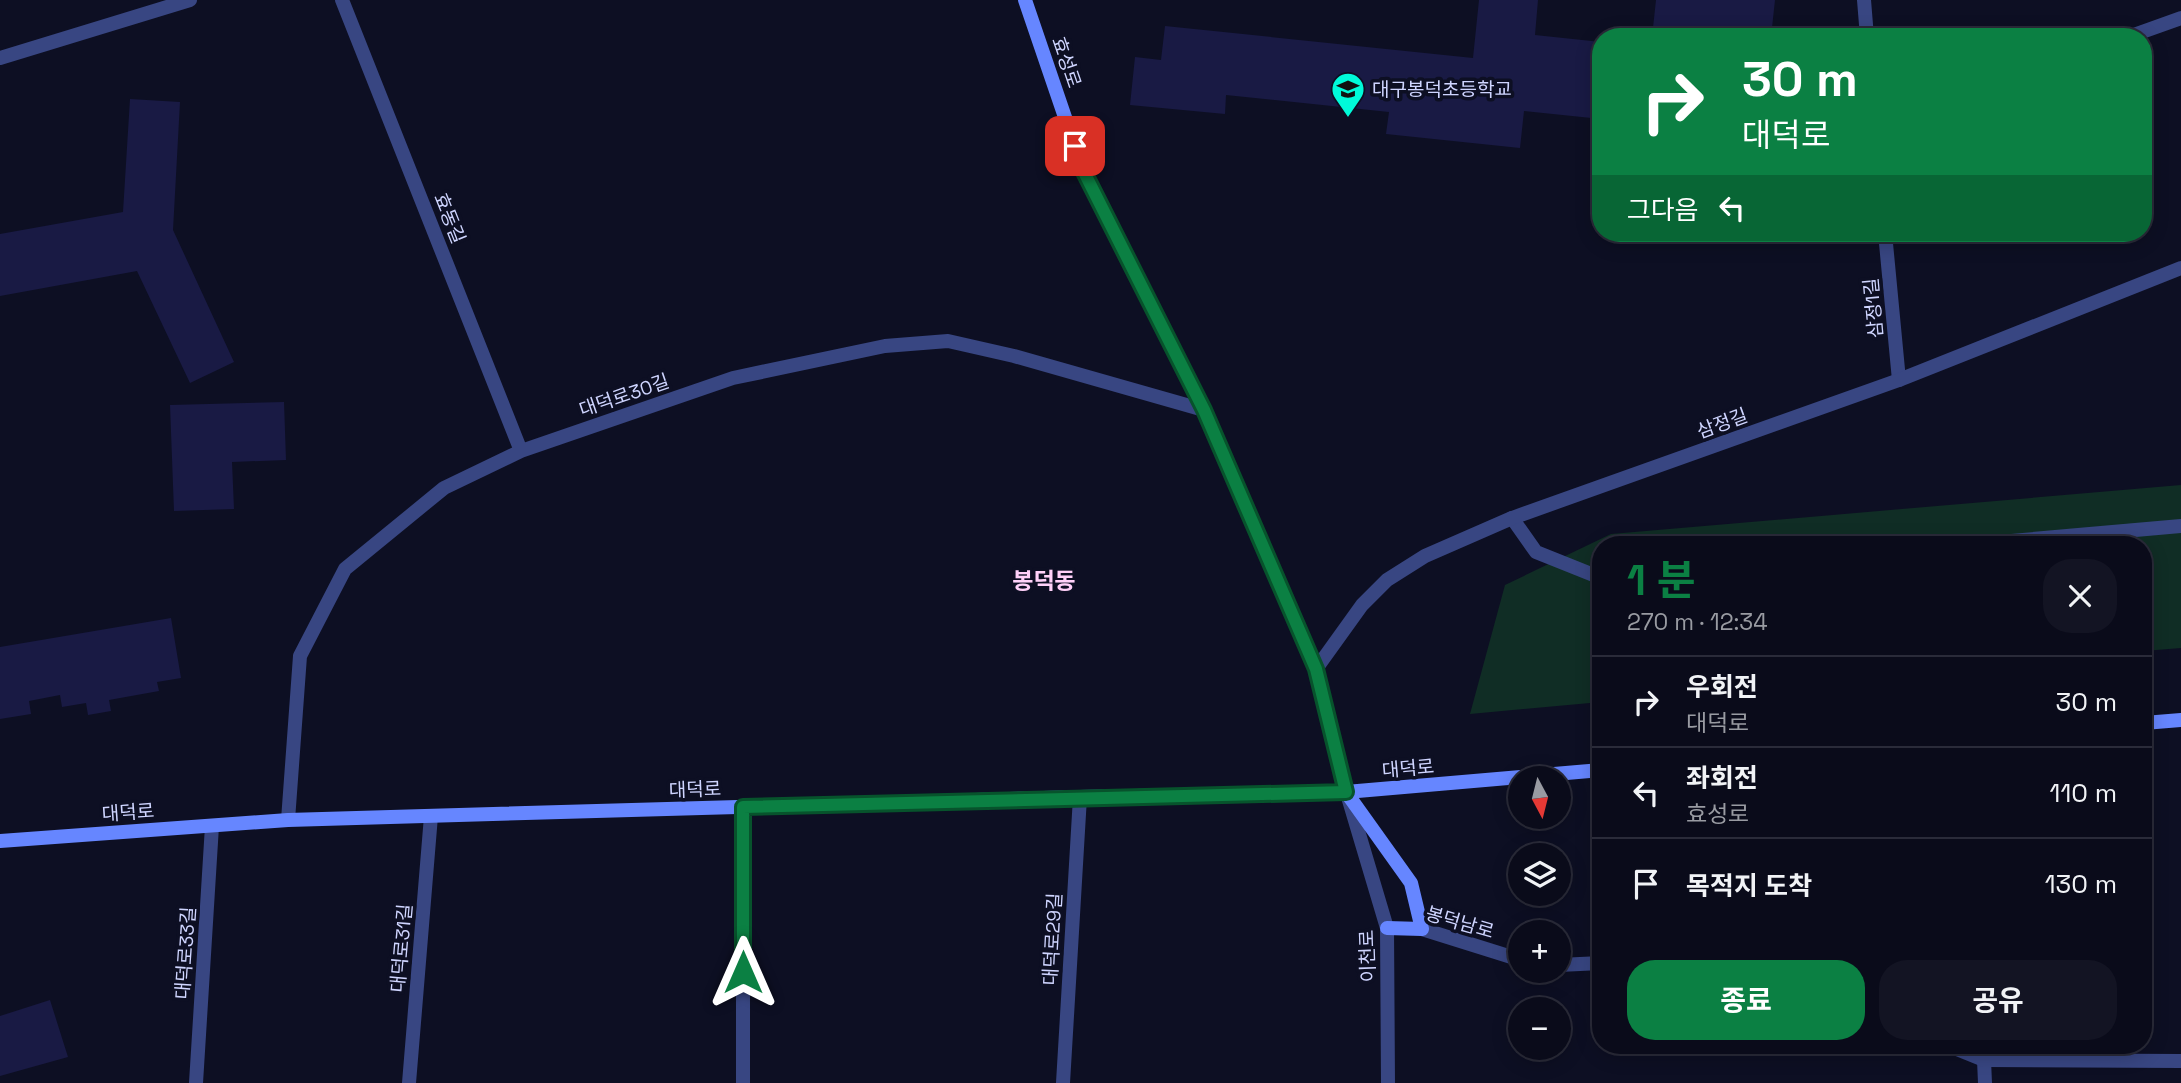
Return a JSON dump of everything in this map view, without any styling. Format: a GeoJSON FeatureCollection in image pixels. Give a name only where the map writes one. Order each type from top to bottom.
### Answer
{"type":"FeatureCollection","features":[{"type":"Feature","properties":{"kind":"main road","name":"효성로"},"geometry":{"type":"LineString","coordinates":[[1025,0],[1083,170],[1204,410],[1316,669],[1346,792]]}},
{"type":"Feature","properties":{"kind":"main road"},"geometry":{"type":"LineString","coordinates":[[2152,722],[2181,720]]}},
{"type":"Feature","properties":{"kind":"main road","name":"대덕로"},"geometry":{"type":"LineString","coordinates":[[0,841],[288,820],[1346,792],[1592,771]]}},
{"type":"Feature","properties":{"kind":"main road"},"geometry":{"type":"LineString","coordinates":[[1346,792],[1410,883],[1422,929]]}},
{"type":"Feature","properties":{"kind":"main road","name":"봉덕남로"},"geometry":{"type":"LineString","coordinates":[[1387,928],[1422,929]]}},
{"type":"Feature","properties":{"kind":"street"},"geometry":{"type":"LineString","coordinates":[[0,58],[190,0]]}},
{"type":"Feature","properties":{"kind":"street","name":"효동길"},"geometry":{"type":"LineString","coordinates":[[342,0],[521,451]]}},
{"type":"Feature","properties":{"kind":"street"},"geometry":{"type":"LineString","coordinates":[[1864,0],[1866,28]]}},
{"type":"Feature","properties":{"kind":"street"},"geometry":{"type":"LineString","coordinates":[[2152,28],[2181,18]]}},
{"type":"Feature","properties":{"kind":"street","name":"삼정1길"},"geometry":{"type":"LineString","coordinates":[[1886,242],[1899,380]]}},
{"type":"Feature","properties":{"kind":"street","name":"삼정길"},"geometry":{"type":"LineString","coordinates":[[1316,669],[1362,605],[1387,580],[1425,556],[1512,518],[1899,380],[2181,268]]}},
{"type":"Feature","properties":{"kind":"street","name":"대덕로30길"},"geometry":{"type":"LineString","coordinates":[[288,820],[300,656],[345,569],[444,488],[521,451],[733,378],[885,346],[948,341],[1014,356],[1204,410]]}},
{"type":"Feature","properties":{"kind":"street"},"geometry":{"type":"LineString","coordinates":[[1512,518],[1536,552],[1592,574]]}},
{"type":"Feature","properties":{"kind":"street"},"geometry":{"type":"LineString","coordinates":[[2068,536],[2181,526]]}},
{"type":"Feature","properties":{"kind":"street","name":"이천로"},"geometry":{"type":"LineString","coordinates":[[1346,792],[1387,928],[1388,1083]]}},
{"type":"Feature","properties":{"kind":"street","name":"대덕로29길"},"geometry":{"type":"LineString","coordinates":[[1062,1083],[1080,797]]}},
{"type":"Feature","properties":{"kind":"street"},"geometry":{"type":"LineString","coordinates":[[743,807],[743,1083]]}},
{"type":"Feature","properties":{"kind":"street","name":"대덕로31길"},"geometry":{"type":"LineString","coordinates":[[409,1083],[431,816]]}},
{"type":"Feature","properties":{"kind":"street","name":"대덕로33길"},"geometry":{"type":"LineString","coordinates":[[196,1083],[212,826]]}},
{"type":"Feature","properties":{"kind":"street","name":"봉덕남로"},"geometry":{"type":"LineString","coordinates":[[1422,929],[1508,956]]}},
{"type":"Feature","properties":{"kind":"street"},"geometry":{"type":"LineString","coordinates":[[1571,965],[1592,964]]}},
{"type":"Feature","properties":{"kind":"street"},"geometry":{"type":"LineString","coordinates":[[1969,1054],[1984,1060],[2181,1061]]}},
{"type":"Feature","properties":{"kind":"street"},"geometry":{"type":"LineString","coordinates":[[1984,1060],[1985,1083]]}},
{"type":"Feature","properties":{"kind":"green space"},"geometry":{"type":"Polygon","coordinates":[[[2181,485],[2181,648],[2152,650],[2152,536],[1607,536],[2181,485]]]}},
{"type":"Feature","properties":{"kind":"green space"},"geometry":{"type":"Polygon","coordinates":[[[1592,543],[1592,703],[1470,714],[1505,585],[1592,543]]]}},
{"type":"Feature","properties":{"kind":"building"},"geometry":{"type":"Polygon","coordinates":[[[1479,0],[1538,0],[1535,35],[1592,41],[1592,118],[1524,111],[1520,148],[1386,134],[1389,112],[1226,95],[1225,114],[1130,105],[1135,57],[1161,60],[1165,26],[1473,58],[1479,0]]]}},
{"type":"Feature","properties":{"kind":"building"},"geometry":{"type":"Polygon","coordinates":[[[1656,0],[1775,0],[1772,28],[1653,28],[1656,0]]]}},
{"type":"Feature","properties":{"kind":"building"},"geometry":{"type":"Polygon","coordinates":[[[130,99],[180,102],[173,230],[234,362],[190,383],[137,271],[0,296],[0,234],[123,212],[130,99]]]}},
{"type":"Feature","properties":{"kind":"building"},"geometry":{"type":"Polygon","coordinates":[[[284,402],[286,460],[232,462],[234,509],[174,511],[170,405],[284,402]]]}},
{"type":"Feature","properties":{"kind":"building"},"geometry":{"type":"Polygon","coordinates":[[[171,618],[181,678],[157,682],[159,691],[109,700],[111,711],[88,715],[86,703],[62,707],[60,695],[29,701],[31,714],[0,719],[0,647],[171,618]]]}},
{"type":"Feature","properties":{"kind":"building"},"geometry":{"type":"Polygon","coordinates":[[[50,1000],[68,1057],[0,1076],[0,1016],[50,1000]]]}},
{"type":"Feature","properties":{"kind":"place","name":"대구봉덕초등학교"},"geometry":{"type":"Point","coordinates":[1348,119]}},
{"type":"Feature","properties":{"kind":"district","name":"봉덕동"},"geometry":{"type":"Point","coordinates":[1044,581]}},
{"type":"Feature","properties":{"kind":"route"},"geometry":{"type":"LineString","coordinates":[[743,972],[743,807],[1346,792],[1316,669],[1204,410],[1083,170],[1075,146]]}}]}
